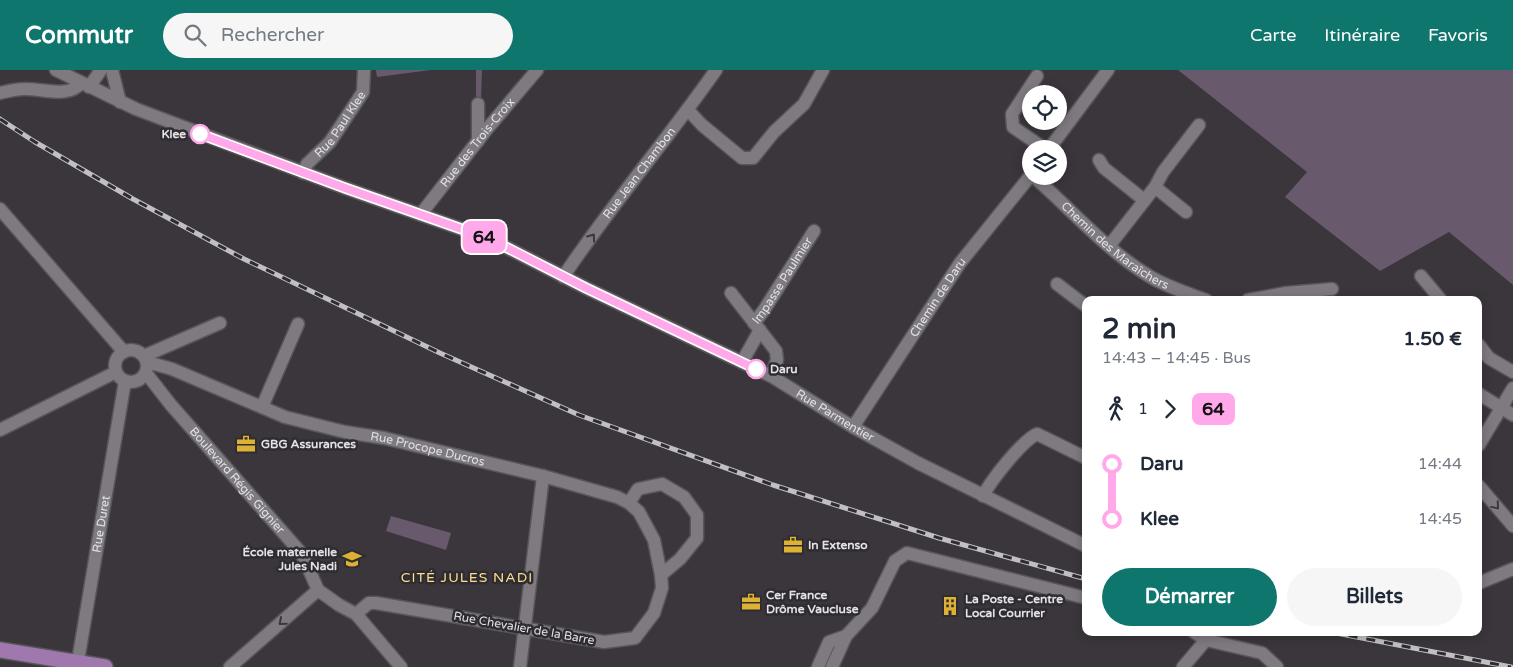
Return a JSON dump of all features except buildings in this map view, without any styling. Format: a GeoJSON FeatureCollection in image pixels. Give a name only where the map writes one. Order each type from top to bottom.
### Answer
{"type":"FeatureCollection","features":[{"type":"Feature","properties":{"kind":"main road"},"geometry":{"type":"LineString","coordinates":[[0,650],[77,665],[105,667]]}},
{"type":"Feature","properties":{"kind":"main road"},"geometry":{"type":"LineString","coordinates":[[0,660],[45,667]]}},
{"type":"Feature","properties":{"kind":"street"},"geometry":{"type":"LineString","coordinates":[[0,93],[23,89],[64,92],[85,85],[101,70]]}},
{"type":"Feature","properties":{"kind":"street"},"geometry":{"type":"LineString","coordinates":[[112,70],[120,102]]}},
{"type":"Feature","properties":{"kind":"street","name":"Rue Paul Klee"},"geometry":{"type":"LineString","coordinates":[[303,173],[307,164],[330,142],[363,92],[364,70]]}},
{"type":"Feature","properties":{"kind":"street","name":"Rue des Trois-Croix"},"geometry":{"type":"LineString","coordinates":[[421,215],[478,140],[537,70]]}},
{"type":"Feature","properties":{"kind":"street","name":"Rue Jean Chambon"},"geometry":{"type":"LineString","coordinates":[[563,276],[716,70]]}},
{"type":"Feature","properties":{"kind":"street"},"geometry":{"type":"LineString","coordinates":[[688,110],[702,126],[742,158],[753,158],[774,132],[804,104],[823,70]]}},
{"type":"Feature","properties":{"kind":"street"},"geometry":{"type":"LineString","coordinates":[[1056,140],[1108,70]]}},
{"type":"Feature","properties":{"kind":"street"},"geometry":{"type":"LineString","coordinates":[[48,91],[61,80],[60,72]]}},
{"type":"Feature","properties":{"kind":"street","name":"Rue Parmentier"},"geometry":{"type":"LineString","coordinates":[[60,72],[143,112],[303,173],[490,239],[770,376],[853,427],[918,463],[1082,544]]}},
{"type":"Feature","properties":{"kind":"street"},"geometry":{"type":"LineString","coordinates":[[1032,140],[1013,127],[1012,114],[1036,76]]}},
{"type":"Feature","properties":{"kind":"street"},"geometry":{"type":"LineString","coordinates":[[478,104],[478,140]]}},
{"type":"Feature","properties":{"kind":"street"},"geometry":{"type":"LineString","coordinates":[[1109,246],[1199,125]]}},
{"type":"Feature","properties":{"kind":"street"},"geometry":{"type":"LineString","coordinates":[[1099,160],[1104,168],[1144,200]]}},
{"type":"Feature","properties":{"kind":"street","name":"Chemin de Daru"},"geometry":{"type":"LineString","coordinates":[[853,427],[960,263],[1024,185]]}},
{"type":"Feature","properties":{"kind":"street","name":"Chemin des Maraîchers"},"geometry":{"type":"LineString","coordinates":[[1043,185],[1109,246],[1149,276],[1195,296]]}},
{"type":"Feature","properties":{"kind":"street"},"geometry":{"type":"LineString","coordinates":[[1155,186],[1186,212]]}},
{"type":"Feature","properties":{"kind":"street"},"geometry":{"type":"LineString","coordinates":[[0,209],[124,352],[120,354],[116,362],[136,371]]}},
{"type":"Feature","properties":{"kind":"street","name":"Impasse Paulmier"},"geometry":{"type":"LineString","coordinates":[[742,362],[764,310],[814,231]]}},
{"type":"Feature","properties":{"kind":"street"},"geometry":{"type":"LineString","coordinates":[[1421,276],[1438,296]]}},
{"type":"Feature","properties":{"kind":"street"},"geometry":{"type":"LineString","coordinates":[[1057,284],[1082,303]]}},
{"type":"Feature","properties":{"kind":"street"},"geometry":{"type":"LineString","coordinates":[[1270,296],[1332,289]]}},
{"type":"Feature","properties":{"kind":"street","name":"Impasse Paulmier"},"geometry":{"type":"LineString","coordinates":[[731,293],[776,351],[777,360],[770,376]]}},
{"type":"Feature","properties":{"kind":"street"},"geometry":{"type":"LineString","coordinates":[[0,430],[136,371],[220,322]]}},
{"type":"Feature","properties":{"kind":"street"},"geometry":{"type":"LineString","coordinates":[[262,407],[298,324]]}},
{"type":"Feature","properties":{"kind":"street"},"geometry":{"type":"LineString","coordinates":[[1482,349],[1489,358],[1513,372]]}},
{"type":"Feature","properties":{"kind":"street","name":"Boulevard Régis Gignier"},"geometry":{"type":"LineString","coordinates":[[124,352],[135,350],[136,371],[171,405],[302,554],[318,590],[339,606],[356,614],[401,667]]}},
{"type":"Feature","properties":{"kind":"street"},"geometry":{"type":"LineString","coordinates":[[159,388],[161,377],[172,369]]}},
{"type":"Feature","properties":{"kind":"street","name":"Rue Procope Ducros"},"geometry":{"type":"LineString","coordinates":[[136,371],[172,369],[285,417],[345,432],[384,438],[543,476]]}},
{"type":"Feature","properties":{"kind":"street","name":"Boulevard Régis Gignier"},"geometry":{"type":"LineString","coordinates":[[136,371],[159,388],[171,405]]}},
{"type":"Feature","properties":{"kind":"street","name":"Rue Duret"},"geometry":{"type":"LineString","coordinates":[[77,665],[136,371]]}},
{"type":"Feature","properties":{"kind":"street"},"geometry":{"type":"LineString","coordinates":[[1482,440],[1513,388]]}},
{"type":"Feature","properties":{"kind":"street"},"geometry":{"type":"LineString","coordinates":[[1482,396],[1513,415]]}},
{"type":"Feature","properties":{"kind":"street"},"geometry":{"type":"LineString","coordinates":[[983,496],[1013,454],[1025,445],[1030,437],[1037,434],[1082,456]]}},
{"type":"Feature","properties":{"kind":"street"},"geometry":{"type":"LineString","coordinates":[[520,667],[543,476]]}},
{"type":"Feature","properties":{"kind":"street","name":"Rue Chevalier de la Barre"},"geometry":{"type":"LineString","coordinates":[[356,614],[369,603],[376,603],[604,642],[635,638],[654,614],[662,588],[654,540],[639,512],[629,503],[617,497],[543,476]]}},
{"type":"Feature","properties":{"kind":"street"},"geometry":{"type":"LineString","coordinates":[[629,503],[638,489],[662,484],[684,497],[697,515],[697,538],[680,559],[661,575]]}},
{"type":"Feature","properties":{"kind":"street"},"geometry":{"type":"LineString","coordinates":[[1482,490],[1513,526]]}},
{"type":"Feature","properties":{"kind":"street"},"geometry":{"type":"LineString","coordinates":[[832,667],[846,636],[872,608],[896,561],[907,553],[1082,597]]}},
{"type":"Feature","properties":{"kind":"street"},"geometry":{"type":"LineString","coordinates":[[1482,582],[1513,569]]}},
{"type":"Feature","properties":{"kind":"street"},"geometry":{"type":"LineString","coordinates":[[230,667],[318,590]]}},
{"type":"Feature","properties":{"kind":"street"},"geometry":{"type":"LineString","coordinates":[[818,667],[829,642],[846,636]]}},
{"type":"Feature","properties":{"kind":"street"},"geometry":{"type":"LineString","coordinates":[[1200,636],[1206,640],[1262,653],[1277,667]]}},
{"type":"Feature","properties":{"kind":"street"},"geometry":{"type":"LineString","coordinates":[[1183,667],[1206,640]]}},
{"type":"Feature","properties":{"kind":"shaded area"},"geometry":{"type":"Polygon","coordinates":[[[376,70],[431,70],[377,77],[376,70]]]}},
{"type":"Feature","properties":{"kind":"shaded area"},"geometry":{"type":"Polygon","coordinates":[[[476,70],[482,70],[481,101],[476,97],[476,70]]]}},
{"type":"Feature","properties":{"kind":"shaded area"},"geometry":{"type":"Polygon","coordinates":[[[1178,70],[1513,70],[1513,285],[1449,232],[1380,271],[1285,197],[1307,172],[1178,70]]]}},
{"type":"Feature","properties":{"kind":"shaded area"},"geometry":{"type":"Polygon","coordinates":[[[391,516],[451,533],[446,550],[386,531],[391,516]]]}},
{"type":"Feature","properties":{"kind":"railway"},"geometry":{"type":"LineString","coordinates":[[0,119],[35,142],[133,199],[244,259],[440,353],[579,415],[773,485],[939,538],[1082,578]]}},
{"type":"Feature","properties":{"kind":"railway"},"geometry":{"type":"LineString","coordinates":[[1352,636],[1511,667]]}},
{"type":"Feature","properties":{"kind":"bus line","name":"64"},"geometry":{"type":"LineString","coordinates":[[200,134],[490,239],[586,288],[756,369]]}},
{"type":"Feature","properties":{"kind":"place","name":"Klee"},"geometry":{"type":"Point","coordinates":[200,134]}},
{"type":"Feature","properties":{"kind":"place","name":"Daru"},"geometry":{"type":"Point","coordinates":[756,369]}},
{"type":"Feature","properties":{"kind":"place","name":"GBG Assurances"},"geometry":{"type":"Point","coordinates":[246,444]}},
{"type":"Feature","properties":{"kind":"place","name":"In Extenso"},"geometry":{"type":"Point","coordinates":[793,545]}},
{"type":"Feature","properties":{"kind":"place","name":"École maternelle Jules Nadi"},"geometry":{"type":"Point","coordinates":[352,559]}},
{"type":"Feature","properties":{"kind":"place","name":"Cer France Drôme Vaucluse"},"geometry":{"type":"Point","coordinates":[751,602]}},
{"type":"Feature","properties":{"kind":"place","name":"La Poste - Centre Local Courrier"},"geometry":{"type":"Point","coordinates":[950,606]}},
{"type":"Feature","properties":{"kind":"district","name":"CITÉ JULES NADI"},"geometry":{"type":"Point","coordinates":[467,577]}}]}
